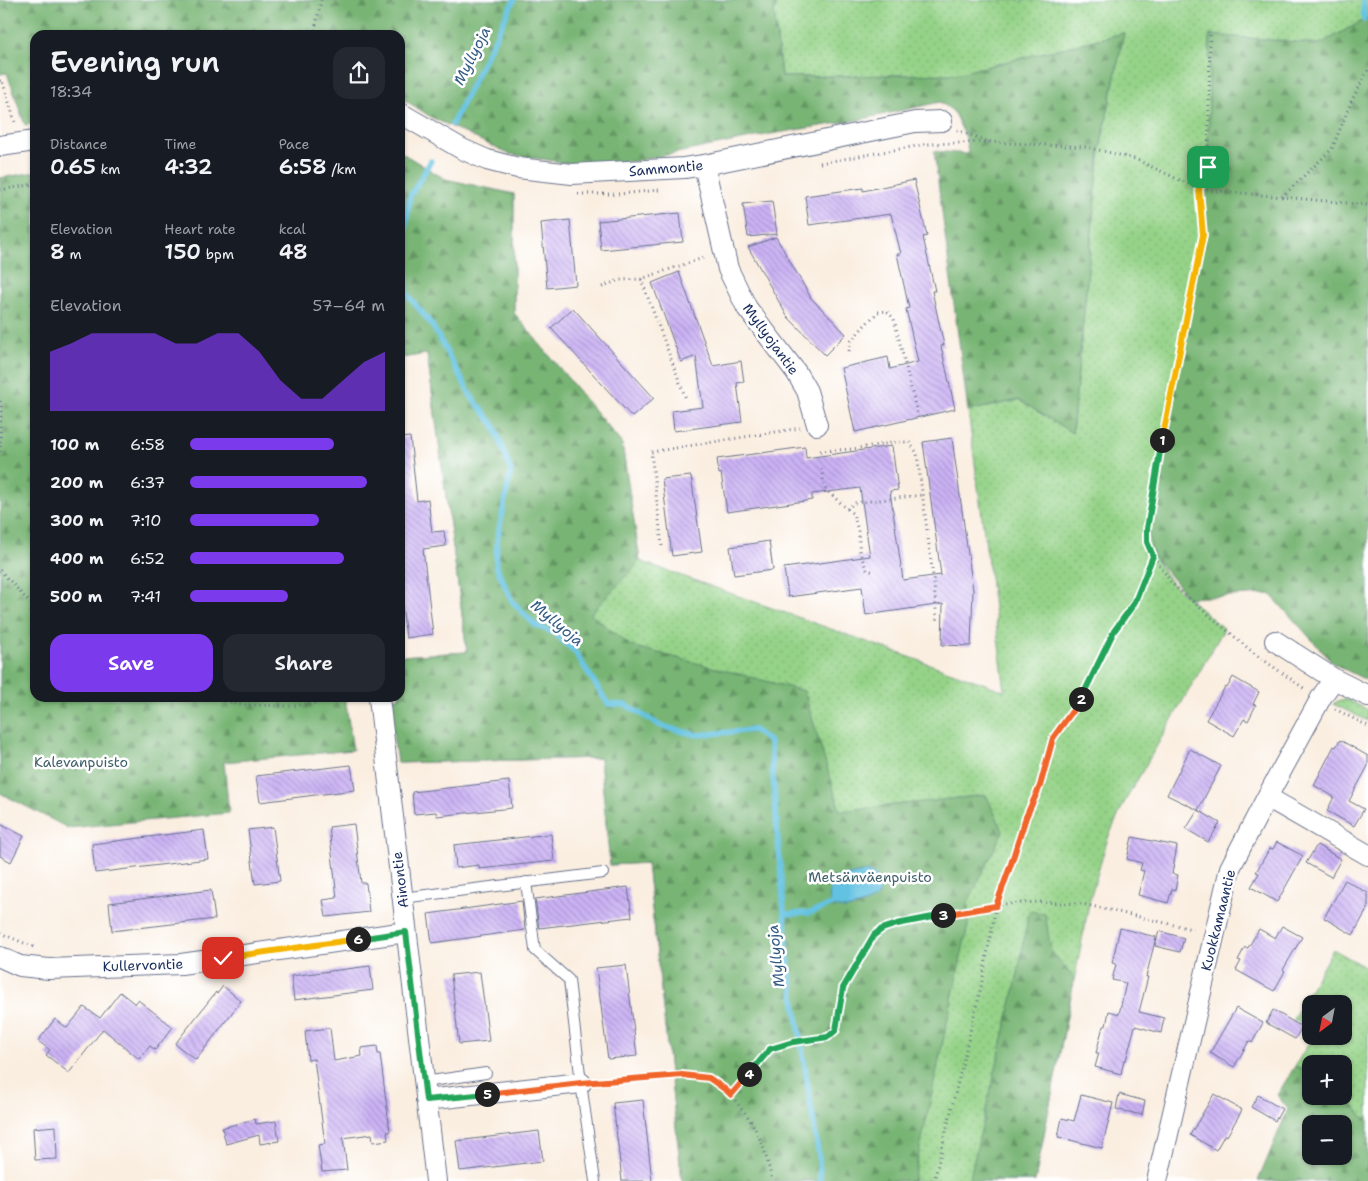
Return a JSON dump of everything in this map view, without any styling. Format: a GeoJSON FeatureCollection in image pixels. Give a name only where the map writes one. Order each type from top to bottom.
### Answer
{"type":"FeatureCollection","features":[{"type":"Feature","properties":{"kind":"street","name":"Sammontie"},"geometry":{"type":"LineString","coordinates":[[405,117],[462,149],[487,160],[518,168],[572,174],[704,165],[915,122],[942,121]]}},
{"type":"Feature","properties":{"kind":"street"},"geometry":{"type":"LineString","coordinates":[[0,146],[29,142]]}},
{"type":"Feature","properties":{"kind":"street","name":"Myllyojantie"},"geometry":{"type":"LineString","coordinates":[[704,165],[728,269],[747,308],[796,372],[807,391],[817,425]]}},
{"type":"Feature","properties":{"kind":"street"},"geometry":{"type":"LineString","coordinates":[[1275,641],[1334,679],[1368,696]]}},
{"type":"Feature","properties":{"kind":"street","name":"Kuokkamaantie"},"geometry":{"type":"LineString","coordinates":[[1157,1181],[1230,868],[1266,797],[1320,699],[1334,679]]}},
{"type":"Feature","properties":{"kind":"street","name":"Ainontie"},"geometry":{"type":"LineString","coordinates":[[379,702],[436,1181]]}},
{"type":"Feature","properties":{"kind":"street"},"geometry":{"type":"LineString","coordinates":[[1266,797],[1368,855]]}},
{"type":"Feature","properties":{"kind":"street","name":"Kullervontie"},"geometry":{"type":"LineString","coordinates":[[0,957],[20,966],[50,969],[181,964],[406,932]]}},
{"type":"Feature","properties":{"kind":"street"},"geometry":{"type":"LineString","coordinates":[[425,1091],[581,1083]]}},
{"type":"Feature","properties":{"kind":"lane"},"geometry":{"type":"LineString","coordinates":[[402,898],[604,873]]}},
{"type":"Feature","properties":{"kind":"lane"},"geometry":{"type":"LineString","coordinates":[[526,882],[535,950],[569,980],[595,1181]]}},
{"type":"Feature","properties":{"kind":"lane"},"geometry":{"type":"LineString","coordinates":[[425,1091],[486,1073]]}},
{"type":"Feature","properties":{"kind":"path"},"geometry":{"type":"LineString","coordinates":[[315,30],[321,0]]}},
{"type":"Feature","properties":{"kind":"path"},"geometry":{"type":"LineString","coordinates":[[1210,35],[1208,167],[1199,189],[1203,235],[1164,429],[1147,529],[1147,542],[1153,556],[1172,584],[1255,654],[1334,708],[1368,726]]}},
{"type":"Feature","properties":{"kind":"path"},"geometry":{"type":"LineString","coordinates":[[1282,197],[1332,149],[1351,102],[1368,70]]}},
{"type":"Feature","properties":{"kind":"path"},"geometry":{"type":"LineString","coordinates":[[0,80],[2,80],[29,142]]}},
{"type":"Feature","properties":{"kind":"path"},"geometry":{"type":"LineString","coordinates":[[942,121],[959,131],[989,142],[1100,149],[1135,159],[1199,189],[1368,205]]}},
{"type":"Feature","properties":{"kind":"path"},"geometry":{"type":"LineString","coordinates":[[0,190],[30,185]]}},
{"type":"Feature","properties":{"kind":"path"},"geometry":{"type":"LineString","coordinates":[[602,287],[619,280],[641,279],[711,255]]}},
{"type":"Feature","properties":{"kind":"path"},"geometry":{"type":"LineString","coordinates":[[641,279],[686,399]]}},
{"type":"Feature","properties":{"kind":"path"},"geometry":{"type":"LineString","coordinates":[[849,351],[851,341],[865,325],[878,312],[887,311],[894,318],[918,417]]}},
{"type":"Feature","properties":{"kind":"path"},"geometry":{"type":"LineString","coordinates":[[0,401],[2,407],[0,452]]}},
{"type":"Feature","properties":{"kind":"path"},"geometry":{"type":"LineString","coordinates":[[662,546],[651,452],[817,425]]}},
{"type":"Feature","properties":{"kind":"path"},"geometry":{"type":"LineString","coordinates":[[820,451],[909,442],[918,454],[937,621]]}},
{"type":"Feature","properties":{"kind":"path"},"geometry":{"type":"LineString","coordinates":[[821,469],[826,490],[853,514],[858,530],[860,554],[866,570],[875,572]]}},
{"type":"Feature","properties":{"kind":"path"},"geometry":{"type":"LineString","coordinates":[[847,509],[854,503],[922,495]]}},
{"type":"Feature","properties":{"kind":"path"},"geometry":{"type":"LineString","coordinates":[[934,1181],[981,987],[996,906],[1026,817],[1040,786],[1053,738],[1080,702],[1114,631],[1134,604],[1153,556]]}},
{"type":"Feature","properties":{"kind":"path"},"geometry":{"type":"LineString","coordinates":[[0,570],[30,603]]}},
{"type":"Feature","properties":{"kind":"path"},"geometry":{"type":"LineString","coordinates":[[231,702],[238,705],[292,706],[324,702]]}},
{"type":"Feature","properties":{"kind":"path"},"geometry":{"type":"LineString","coordinates":[[731,1095],[770,1049],[793,1042],[828,1037],[836,1030],[843,988],[874,935],[882,929],[897,924],[996,906],[1040,902],[1083,904],[1214,935]]}},
{"type":"Feature","properties":{"kind":"path"},"geometry":{"type":"LineString","coordinates":[[581,1083],[682,1075],[709,1078],[731,1095],[759,1135],[772,1181]]}},
{"type":"Feature","properties":{"kind":"green space"},"geometry":{"type":"Polygon","coordinates":[[[0,0],[778,0],[774,11],[781,77],[956,74],[1124,33],[1100,149],[1072,433],[1019,400],[968,411],[934,151],[968,154],[966,138],[953,111],[940,102],[858,120],[771,134],[637,161],[573,164],[509,154],[431,117],[405,100],[405,30],[30,30],[30,124],[25,125],[7,73],[0,74],[0,0]]]}},
{"type":"Feature","properties":{"kind":"green space","name":"Metsänväenpuisto"},"geometry":{"type":"Polygon","coordinates":[[[778,0],[1368,0],[1368,18],[1320,44],[1210,35],[1208,167],[1199,189],[1203,235],[1147,529],[1153,555],[1172,584],[1224,629],[1124,803],[1108,838],[1090,899],[1035,1181],[682,1181],[647,863],[610,865],[600,758],[397,763],[399,702],[405,702],[405,656],[467,652],[427,354],[405,357],[405,155],[445,179],[514,194],[514,313],[622,444],[640,561],[1005,691],[968,411],[1019,400],[1072,432],[1100,149],[1124,33],[956,74],[781,77],[774,11],[778,0]]]}},
{"type":"Feature","properties":{"kind":"green space"},"geometry":{"type":"Polygon","coordinates":[[[1368,18],[1368,681],[1334,664],[1270,594],[1188,598],[1153,555],[1147,529],[1203,235],[1199,189],[1208,167],[1210,35],[1320,44],[1368,18]]]}},
{"type":"Feature","properties":{"kind":"green space","name":"Metsänväenpuisto"},"geometry":{"type":"Polygon","coordinates":[[[405,155],[445,179],[514,194],[514,313],[622,444],[640,561],[590,614],[631,646],[804,691],[840,811],[986,795],[1003,831],[968,902],[968,925],[913,1181],[682,1181],[647,863],[610,865],[600,758],[397,763],[389,702],[405,702],[405,656],[467,652],[427,354],[405,357],[405,155]]]}},
{"type":"Feature","properties":{"kind":"green space","name":"Kalevanpuisto"},"geometry":{"type":"Polygon","coordinates":[[[30,173],[30,702],[346,702],[353,750],[224,762],[229,813],[68,828],[0,793],[0,178],[30,173]]]}},
{"type":"Feature","properties":{"kind":"green space"},"geometry":{"type":"Polygon","coordinates":[[[1340,700],[1348,700],[1368,710],[1368,721],[1333,704],[1340,700]]]}},
{"type":"Feature","properties":{"kind":"green space"},"geometry":{"type":"Polygon","coordinates":[[[1029,911],[1045,913],[1051,951],[1074,978],[1035,1181],[969,1181],[1017,979],[1029,911]]]}},
{"type":"Feature","properties":{"kind":"green space"},"geometry":{"type":"Polygon","coordinates":[[[1333,949],[1368,969],[1368,1117],[1364,1119],[1352,1103],[1352,1055],[1302,1055],[1302,1069],[1295,1066],[1308,1045],[1352,1045],[1352,995],[1307,995],[1333,949]]]}},
{"type":"Feature","properties":{"kind":"green space"},"geometry":{"type":"Polygon","coordinates":[[[1302,1003],[1302,1024],[1293,1019],[1302,1003]]]}},
{"type":"Feature","properties":{"kind":"green space"},"geometry":{"type":"Polygon","coordinates":[[[1295,1066],[1302,1069],[1302,1105],[1352,1105],[1352,1103],[1364,1118],[1368,1117],[1368,1181],[1258,1181],[1288,1109],[1277,1095],[1295,1066]]]}},
{"type":"Feature","properties":{"kind":"water"},"geometry":{"type":"Polygon","coordinates":[[[863,872],[876,876],[878,896],[868,902],[846,909],[831,905],[829,894],[831,882],[834,878],[863,872]]]}},
{"type":"Feature","properties":{"kind":"building"},"geometry":{"type":"Polygon","coordinates":[[[914,180],[927,236],[923,237],[944,345],[941,346],[955,409],[855,432],[841,368],[888,357],[890,369],[918,362],[906,309],[909,308],[897,254],[901,254],[891,214],[809,225],[805,196],[863,188],[863,191],[914,180]]]}},
{"type":"Feature","properties":{"kind":"building"},"geometry":{"type":"Polygon","coordinates":[[[772,201],[777,234],[748,237],[743,204],[772,201]]]}},
{"type":"Feature","properties":{"kind":"building"},"geometry":{"type":"Polygon","coordinates":[[[680,213],[683,242],[601,250],[598,221],[680,213]]]}},
{"type":"Feature","properties":{"kind":"building"},"geometry":{"type":"Polygon","coordinates":[[[570,220],[576,285],[547,288],[541,223],[570,220]]]}},
{"type":"Feature","properties":{"kind":"building"},"geometry":{"type":"Polygon","coordinates":[[[776,237],[811,298],[846,334],[825,355],[787,316],[748,247],[776,237]]]}},
{"type":"Feature","properties":{"kind":"building"},"geometry":{"type":"Polygon","coordinates":[[[679,272],[713,366],[741,361],[744,382],[737,383],[742,422],[674,431],[672,411],[703,407],[696,356],[681,362],[652,283],[679,272]]]}},
{"type":"Feature","properties":{"kind":"building"},"geometry":{"type":"Polygon","coordinates":[[[573,308],[654,398],[632,417],[551,328],[573,308]]]}},
{"type":"Feature","properties":{"kind":"building"},"geometry":{"type":"Polygon","coordinates":[[[410,437],[417,501],[428,499],[432,532],[444,531],[446,546],[423,549],[433,634],[406,638],[405,630],[405,438],[410,437]]]}},
{"type":"Feature","properties":{"kind":"building"},"geometry":{"type":"Polygon","coordinates":[[[952,438],[973,590],[971,646],[942,645],[943,604],[866,615],[862,587],[788,597],[784,568],[870,556],[860,488],[812,494],[812,500],[727,512],[717,459],[805,447],[806,458],[892,446],[898,490],[890,491],[903,580],[941,575],[923,442],[952,438]]]}},
{"type":"Feature","properties":{"kind":"building"},"geometry":{"type":"Polygon","coordinates":[[[691,476],[702,552],[672,556],[662,479],[691,476]]]}},
{"type":"Feature","properties":{"kind":"building"},"geometry":{"type":"Polygon","coordinates":[[[769,541],[773,570],[734,575],[730,547],[769,541]]]}},
{"type":"Feature","properties":{"kind":"building"},"geometry":{"type":"Polygon","coordinates":[[[1233,677],[1259,692],[1253,704],[1256,705],[1248,721],[1244,719],[1234,736],[1206,720],[1233,677]]]}},
{"type":"Feature","properties":{"kind":"building"},"geometry":{"type":"Polygon","coordinates":[[[1340,740],[1368,756],[1368,766],[1349,801],[1364,809],[1354,826],[1327,811],[1334,797],[1314,785],[1334,746],[1336,747],[1340,740]]]}},
{"type":"Feature","properties":{"kind":"building"},"geometry":{"type":"Polygon","coordinates":[[[1190,749],[1221,766],[1198,810],[1167,795],[1190,749]]]}},
{"type":"Feature","properties":{"kind":"building"},"geometry":{"type":"Polygon","coordinates":[[[351,765],[355,790],[260,802],[256,776],[351,765]]]}},
{"type":"Feature","properties":{"kind":"building"},"geometry":{"type":"Polygon","coordinates":[[[509,781],[512,808],[437,816],[436,812],[414,814],[412,792],[509,781]]]}},
{"type":"Feature","properties":{"kind":"building"},"geometry":{"type":"Polygon","coordinates":[[[1198,810],[1220,823],[1208,842],[1186,829],[1198,810]]]}},
{"type":"Feature","properties":{"kind":"building"},"geometry":{"type":"Polygon","coordinates":[[[0,824],[24,836],[11,862],[0,856],[0,824]]]}},
{"type":"Feature","properties":{"kind":"building"},"geometry":{"type":"Polygon","coordinates":[[[354,824],[361,883],[366,883],[369,912],[326,917],[323,900],[337,898],[329,827],[354,824]]]}},
{"type":"Feature","properties":{"kind":"building"},"geometry":{"type":"Polygon","coordinates":[[[273,827],[280,881],[255,884],[248,830],[273,827]]]}},
{"type":"Feature","properties":{"kind":"building"},"geometry":{"type":"Polygon","coordinates":[[[204,830],[208,859],[95,873],[92,844],[204,830]]]}},
{"type":"Feature","properties":{"kind":"building"},"geometry":{"type":"Polygon","coordinates":[[[551,834],[554,861],[479,869],[479,865],[456,868],[454,845],[551,834]]]}},
{"type":"Feature","properties":{"kind":"building"},"geometry":{"type":"Polygon","coordinates":[[[1132,837],[1177,846],[1172,874],[1178,875],[1175,890],[1172,889],[1168,903],[1138,895],[1144,871],[1140,870],[1142,863],[1127,859],[1132,837]]]}},
{"type":"Feature","properties":{"kind":"building"},"geometry":{"type":"Polygon","coordinates":[[[1277,842],[1303,856],[1277,902],[1251,887],[1259,873],[1256,872],[1270,848],[1273,849],[1277,842]]]}},
{"type":"Feature","properties":{"kind":"building"},"geometry":{"type":"Polygon","coordinates":[[[1317,845],[1341,859],[1331,877],[1306,863],[1317,845]]]}},
{"type":"Feature","properties":{"kind":"building"},"geometry":{"type":"Polygon","coordinates":[[[1345,880],[1368,893],[1368,908],[1353,935],[1324,918],[1345,880]]]}},
{"type":"Feature","properties":{"kind":"building"},"geometry":{"type":"Polygon","coordinates":[[[628,887],[632,917],[539,928],[535,899],[628,887]]]}},
{"type":"Feature","properties":{"kind":"building"},"geometry":{"type":"Polygon","coordinates":[[[211,890],[215,919],[112,931],[109,903],[211,890]]]}},
{"type":"Feature","properties":{"kind":"building"},"geometry":{"type":"Polygon","coordinates":[[[522,901],[525,930],[432,943],[428,914],[522,901]]]}},
{"type":"Feature","properties":{"kind":"building"},"geometry":{"type":"Polygon","coordinates":[[[1282,926],[1302,937],[1283,970],[1285,971],[1274,991],[1236,970],[1241,961],[1238,960],[1245,947],[1248,948],[1259,929],[1275,938],[1282,926]]]}},
{"type":"Feature","properties":{"kind":"building"},"geometry":{"type":"Polygon","coordinates":[[[1120,928],[1156,937],[1139,1012],[1164,1018],[1161,1033],[1135,1026],[1121,1074],[1095,1067],[1099,1053],[1096,1053],[1103,1026],[1106,1026],[1109,1011],[1119,1014],[1126,983],[1112,980],[1116,964],[1112,963],[1120,928]]]}},
{"type":"Feature","properties":{"kind":"building"},"geometry":{"type":"Polygon","coordinates":[[[1159,931],[1184,938],[1180,952],[1155,946],[1159,931]]]}},
{"type":"Feature","properties":{"kind":"building"},"geometry":{"type":"Polygon","coordinates":[[[626,965],[637,1056],[608,1059],[596,968],[626,965]]]}},
{"type":"Feature","properties":{"kind":"building"},"geometry":{"type":"Polygon","coordinates":[[[370,966],[373,990],[294,1000],[291,976],[370,966]]]}},
{"type":"Feature","properties":{"kind":"building"},"geometry":{"type":"Polygon","coordinates":[[[480,972],[489,1041],[459,1044],[451,975],[480,972]]]}},
{"type":"Feature","properties":{"kind":"building"},"geometry":{"type":"Polygon","coordinates":[[[223,986],[241,1001],[196,1060],[175,1044],[216,992],[217,994],[223,986]]]}},
{"type":"Feature","properties":{"kind":"building"},"geometry":{"type":"Polygon","coordinates":[[[120,992],[135,1004],[138,1000],[173,1027],[155,1050],[150,1046],[139,1059],[103,1029],[69,1073],[46,1055],[50,1050],[38,1041],[55,1019],[67,1028],[84,1007],[100,1018],[120,992]]]}},
{"type":"Feature","properties":{"kind":"building"},"geometry":{"type":"Polygon","coordinates":[[[1236,1008],[1263,1023],[1252,1043],[1249,1041],[1234,1067],[1210,1053],[1236,1008]]]}},
{"type":"Feature","properties":{"kind":"building"},"geometry":{"type":"Polygon","coordinates":[[[1273,1010],[1302,1027],[1295,1039],[1266,1023],[1273,1010]]]}},
{"type":"Feature","properties":{"kind":"building"},"geometry":{"type":"Polygon","coordinates":[[[330,1028],[334,1061],[362,1056],[361,1048],[377,1046],[378,1054],[380,1054],[390,1132],[387,1132],[388,1140],[373,1142],[372,1134],[343,1138],[347,1170],[322,1172],[318,1145],[325,1144],[314,1059],[308,1060],[305,1031],[330,1028]]]}},
{"type":"Feature","properties":{"kind":"building"},"geometry":{"type":"Polygon","coordinates":[[[1119,1094],[1145,1101],[1142,1115],[1116,1109],[1119,1094]]]}},
{"type":"Feature","properties":{"kind":"building"},"geometry":{"type":"Polygon","coordinates":[[[1214,1094],[1242,1110],[1227,1136],[1225,1134],[1216,1150],[1190,1135],[1214,1094]]]}},
{"type":"Feature","properties":{"kind":"building"},"geometry":{"type":"Polygon","coordinates":[[[1081,1095],[1113,1103],[1102,1148],[1058,1137],[1062,1118],[1074,1121],[1081,1095]]]}},
{"type":"Feature","properties":{"kind":"building"},"geometry":{"type":"Polygon","coordinates":[[[1258,1095],[1282,1109],[1275,1121],[1251,1107],[1258,1095]]]}},
{"type":"Feature","properties":{"kind":"building"},"geometry":{"type":"Polygon","coordinates":[[[643,1100],[652,1181],[622,1181],[613,1103],[643,1100]]]}},
{"type":"Feature","properties":{"kind":"building"},"geometry":{"type":"Polygon","coordinates":[[[255,1119],[256,1124],[276,1121],[279,1141],[260,1144],[259,1135],[226,1144],[222,1128],[255,1119]]]}},
{"type":"Feature","properties":{"kind":"building"},"geometry":{"type":"Polygon","coordinates":[[[56,1126],[57,1159],[35,1160],[33,1128],[56,1126]]]}},
{"type":"Feature","properties":{"kind":"building"},"geometry":{"type":"Polygon","coordinates":[[[539,1131],[543,1161],[460,1171],[456,1141],[539,1131]]]}},
{"type":"Feature","properties":{"kind":"waterway","name":"Myllyoja"},"geometry":{"type":"LineString","coordinates":[[452,124],[514,0]]}},
{"type":"Feature","properties":{"kind":"waterway"},"geometry":{"type":"LineString","coordinates":[[1363,0],[1364,20]]}},
{"type":"Feature","properties":{"kind":"waterway","name":"Myllyoja"},"geometry":{"type":"LineString","coordinates":[[431,161],[410,196],[405,235],[407,294],[432,325],[471,396],[494,425],[511,471],[497,540],[496,566],[512,601],[535,625],[554,633],[575,652],[608,704],[626,705],[661,726],[697,735],[754,730],[770,742],[788,959],[819,1157],[820,1181]]}},
{"type":"Feature","properties":{"kind":"waterway"},"geometry":{"type":"LineString","coordinates":[[784,914],[810,913],[831,905]]}},
{"type":"Feature","properties":{"kind":"route"},"geometry":{"type":"LineString","coordinates":[[223,958],[406,932],[426,1100],[581,1083],[682,1075],[709,1078],[731,1095],[770,1049],[793,1042],[828,1037],[836,1030],[843,988],[874,935],[882,929],[897,924],[996,906],[1026,817],[1040,786],[1053,738],[1080,702],[1114,631],[1134,604],[1153,556],[1147,542],[1147,529],[1164,429],[1203,235],[1199,189],[1208,167]]}}]}
